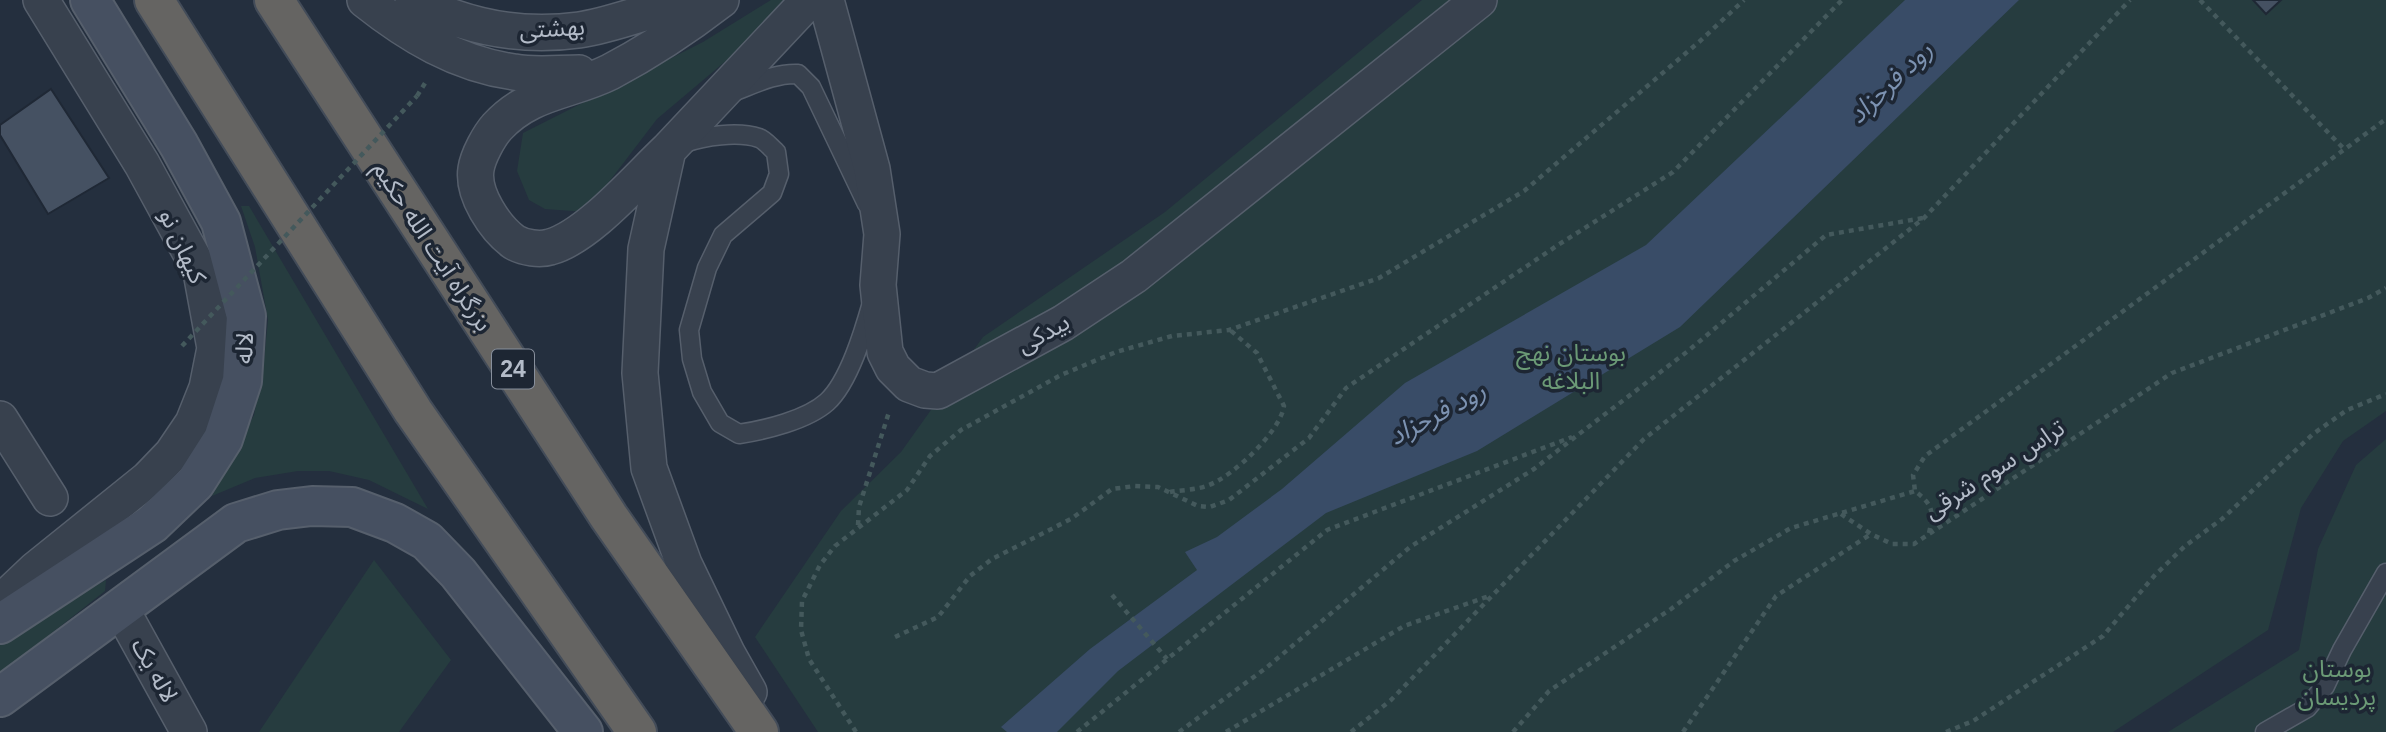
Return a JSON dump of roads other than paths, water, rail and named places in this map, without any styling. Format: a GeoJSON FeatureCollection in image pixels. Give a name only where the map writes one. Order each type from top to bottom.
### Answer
{"type":"FeatureCollection","features":[{"type":"Feature","properties":{"kind":"highway"},"geometry":{"type":"LineString","coordinates":[[153,0],[413,411],[637,732]]}},
{"type":"Feature","properties":{"kind":"highway","name":"بزرگراه آیت الله حکیم"},"geometry":{"type":"LineString","coordinates":[[274,0],[609,517],[760,732]]}},
{"type":"Feature","properties":{"kind":"main road","name":"لاله"},"geometry":{"type":"LineString","coordinates":[[0,624],[152,524],[195,483],[223,439],[242,381],[246,316],[221,222],[179,145],[90,0]]}},
{"type":"Feature","properties":{"kind":"main road"},"geometry":{"type":"LineString","coordinates":[[0,697],[236,523],[278,510],[312,506],[352,508],[396,523],[427,541],[458,573],[583,732]]}},
{"type":"Feature","properties":{"kind":"street","name":"کیهان نو"},"geometry":{"type":"LineString","coordinates":[[0,603],[35,570],[148,479],[172,454],[193,424],[207,388],[215,348],[201,272],[142,164],[41,0]]}},
{"type":"Feature","properties":{"kind":"street"},"geometry":{"type":"LineString","coordinates":[[365,0],[393,23],[446,53],[489,68],[517,73],[607,73]]}},
{"type":"Feature","properties":{"kind":"street","name":"بهشتی"},"geometry":{"type":"LineString","coordinates":[[413,0],[467,23],[507,31],[545,32],[580,30],[693,0]]}},
{"type":"Feature","properties":{"kind":"street"},"geometry":{"type":"LineString","coordinates":[[722,0],[683,30],[607,73],[531,99],[495,128],[476,169],[478,190],[500,228],[515,243],[530,248],[547,248],[567,241],[584,230],[668,150],[809,0]]}},
{"type":"Feature","properties":{"kind":"street"},"geometry":{"type":"LineString","coordinates":[[826,0],[873,169],[882,234],[878,285]]}},
{"type":"Feature","properties":{"kind":"street","name":"بیدکی"},"geometry":{"type":"LineString","coordinates":[[878,285],[885,352],[892,368],[917,388],[938,391],[1063,323],[1134,276],[1479,0]]}},
{"type":"Feature","properties":{"kind":"street"},"geometry":{"type":"LineString","coordinates":[[668,150],[646,249],[640,373],[649,468],[684,564],[727,653],[771,732]]}},
{"type":"Feature","properties":{"kind":"street"},"geometry":{"type":"LineString","coordinates":[[0,419],[50,498]]}},
{"type":"Feature","properties":{"kind":"street","name":"لاله یک"},"geometry":{"type":"LineString","coordinates":[[121,609],[189,732]]}},
{"type":"Feature","properties":{"kind":"lane"},"geometry":{"type":"LineString","coordinates":[[717,98],[772,77],[786,73],[798,74],[811,87],[882,234]]}},
{"type":"Feature","properties":{"kind":"lane"},"geometry":{"type":"LineString","coordinates":[[668,150],[699,138],[728,135],[760,138],[776,152],[779,174],[772,193],[723,234],[707,268],[689,330],[692,359],[702,392],[720,423],[739,435],[764,430],[800,417],[826,403],[852,359],[878,285]]}},
{"type":"Feature","properties":{"kind":"lane"},"geometry":{"type":"LineString","coordinates":[[2265,732],[2307,708],[2325,686],[2342,650],[2386,573]]}},
{"type":"Feature","properties":{"kind":"water","name":"رود فرحزاد"},"geometry":{"type":"Polygon","coordinates":[[[1905,0],[2019,0],[1680,327],[1477,451],[1326,513],[1118,671],[1057,732],[1007,732],[1001,727],[1090,649],[1197,570],[1185,552],[1217,537],[1282,489],[1405,383],[1646,245],[1905,0]]]}},
{"type":"Feature","properties":{"kind":"park label","name":"بوستان نهج البلاغه"},"geometry":{"type":"Point","coordinates":[1571,366]}},
{"type":"Feature","properties":{"kind":"park label","name":"بوستان پردیسان"},"geometry":{"type":"Point","coordinates":[2337,682]}}]}
